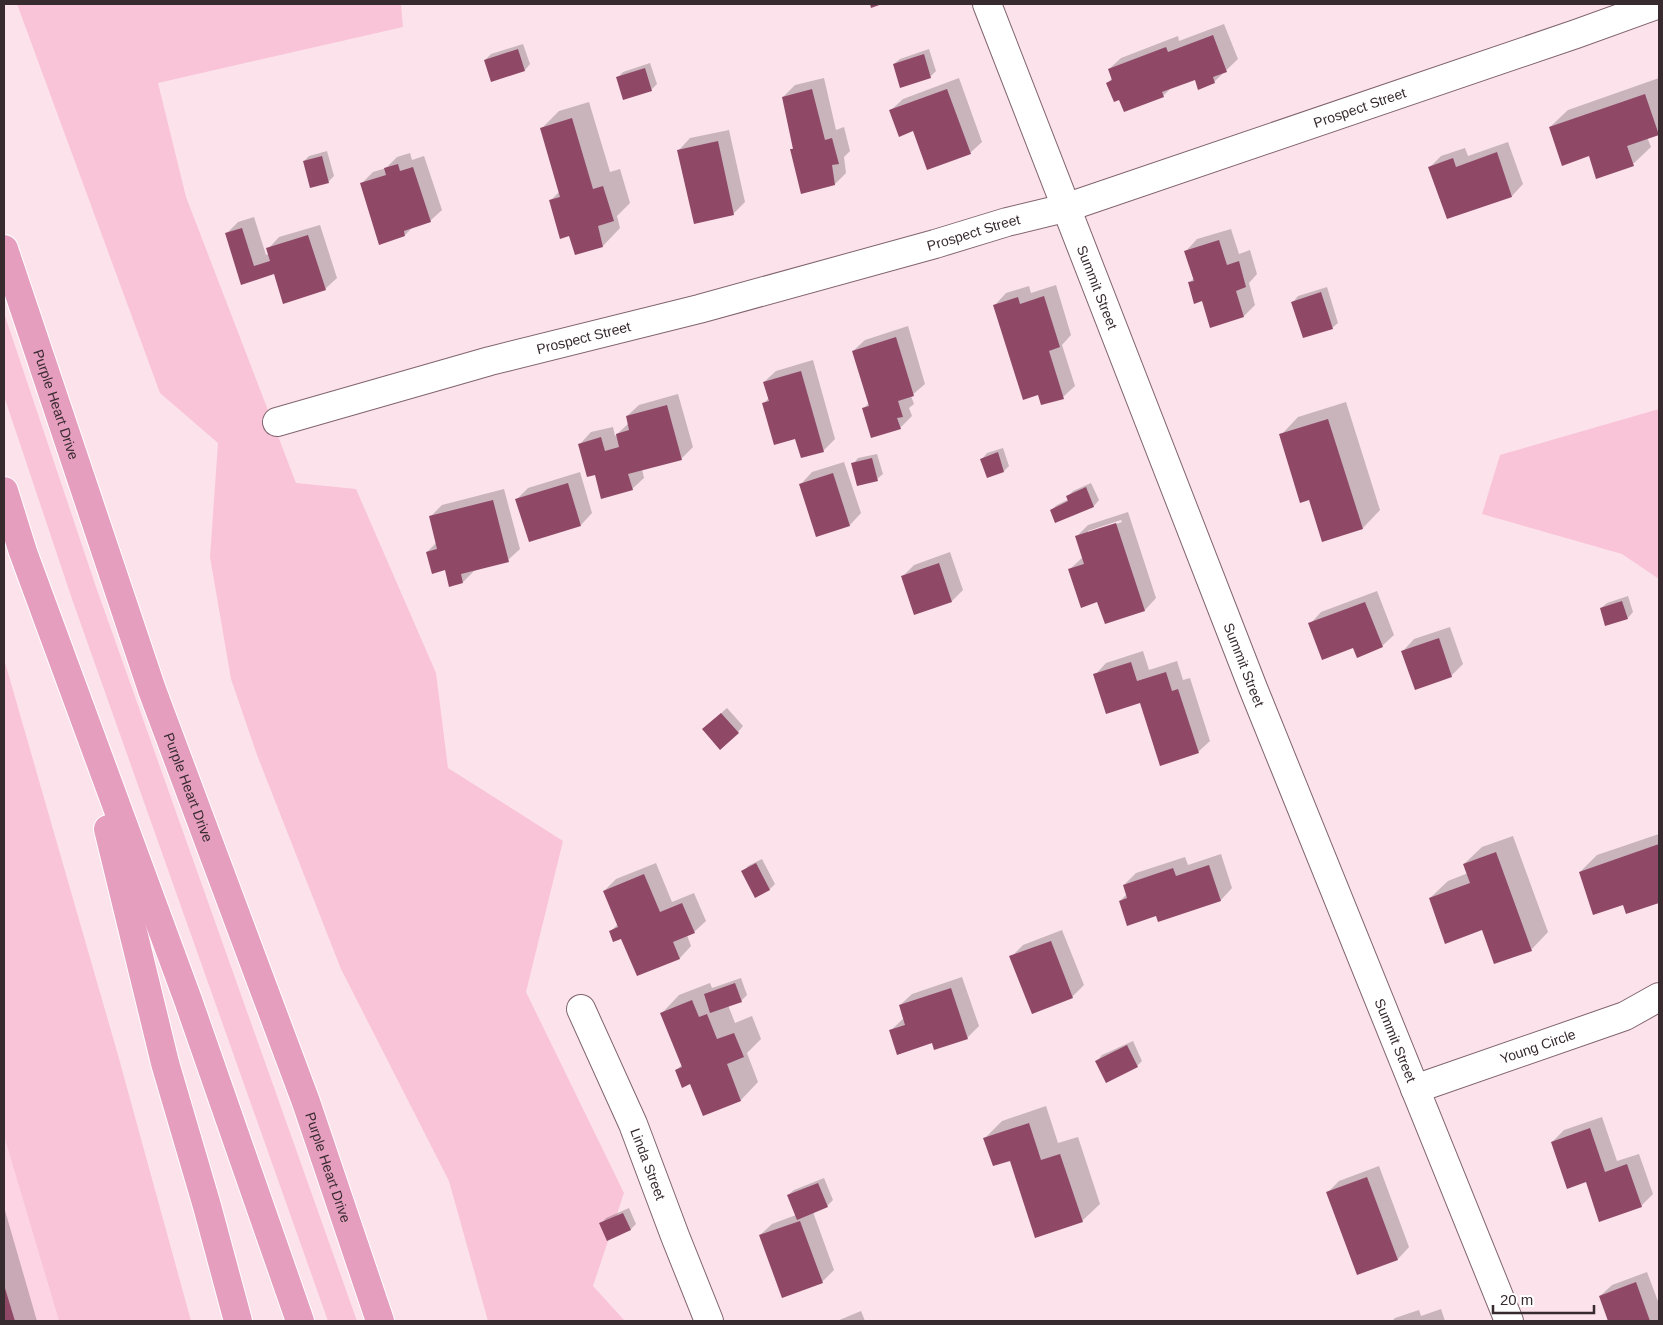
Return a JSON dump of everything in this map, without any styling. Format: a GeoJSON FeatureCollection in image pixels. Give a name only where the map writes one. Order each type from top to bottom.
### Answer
{"type":"FeatureCollection","features":[{"type":"Feature","properties":{"kind":"main road","name":"Purple Heart Drive"},"geometry":{"type":"LineString","coordinates":[[4,249],[152,690],[306,1102],[380,1321]]}},
{"type":"Feature","properties":{"kind":"main road"},"geometry":{"type":"LineString","coordinates":[[4,491],[23,552],[188,1000],[300,1321]]}},
{"type":"Feature","properties":{"kind":"main road"},"geometry":{"type":"LineString","coordinates":[[69,677],[124,890],[165,1063],[210,1216],[238,1321]]}},
{"type":"Feature","properties":{"kind":"main road"},"geometry":{"type":"LineString","coordinates":[[346,1222],[400,1321]]}},
{"type":"Feature","properties":{"kind":"street","name":"Summit Street"},"geometry":{"type":"LineString","coordinates":[[987,4],[1250,679],[1509,1321]]}},
{"type":"Feature","properties":{"kind":"street","name":"Prospect Street"},"geometry":{"type":"LineString","coordinates":[[277,422],[490,361],[699,309],[936,244],[1007,222],[1065,208],[1659,4]]}},
{"type":"Feature","properties":{"kind":"street","name":"Young Circle"},"geometry":{"type":"LineString","coordinates":[[1415,1089],[1625,1016],[1659,997]]}},
{"type":"Feature","properties":{"kind":"street","name":"Linda Street"},"geometry":{"type":"LineString","coordinates":[[581,1009],[633,1124],[709,1321]]}},
{"type":"Feature","properties":{"kind":"shaded area"},"geometry":{"type":"Polygon","coordinates":[[[17,4],[401,4],[403,27],[158,83],[186,197],[296,483],[356,489],[436,673],[448,768],[563,841],[526,992],[624,1193],[593,1286],[625,1321],[488,1321],[449,1181],[341,969],[257,755],[231,679],[210,557],[218,443],[160,393],[17,4]]]}},
{"type":"Feature","properties":{"kind":"shaded area"},"geometry":{"type":"Polygon","coordinates":[[[4,313],[96,587],[357,1321],[328,1321],[72,599],[4,396],[4,313]]]}},
{"type":"Feature","properties":{"kind":"shaded area"},"geometry":{"type":"Polygon","coordinates":[[[1659,409],[1659,579],[1622,554],[1482,514],[1500,455],[1659,409]]]}},
{"type":"Feature","properties":{"kind":"shaded area"},"geometry":{"type":"Polygon","coordinates":[[[4,659],[118,1055],[191,1321],[59,1321],[4,1136],[4,659]]]}},
{"type":"Feature","properties":{"kind":"shaded area"},"geometry":{"type":"Polygon","coordinates":[[[4,1136],[59,1321],[4,1321],[4,1136]]]}},
{"type":"Feature","properties":{"kind":"building"},"geometry":{"type":"Polygon","coordinates":[[[870,4],[882,4],[871,8],[870,4]]]}},
{"type":"Feature","properties":{"kind":"building"},"geometry":{"type":"Polygon","coordinates":[[[1213,35],[1227,72],[1213,77],[1215,83],[1198,90],[1195,80],[1162,92],[1164,97],[1124,112],[1119,100],[1114,102],[1106,83],[1112,80],[1108,69],[1166,47],[1168,52],[1213,35]]]}},
{"type":"Feature","properties":{"kind":"building"},"geometry":{"type":"Polygon","coordinates":[[[518,49],[525,71],[491,82],[484,60],[518,49]]]}},
{"type":"Feature","properties":{"kind":"building"},"geometry":{"type":"Polygon","coordinates":[[[924,54],[931,78],[900,88],[893,64],[924,54]]]}},
{"type":"Feature","properties":{"kind":"building"},"geometry":{"type":"Polygon","coordinates":[[[645,68],[652,91],[623,100],[616,77],[645,68]]]}},
{"type":"Feature","properties":{"kind":"building"},"geometry":{"type":"Polygon","coordinates":[[[812,89],[825,140],[832,138],[839,164],[832,165],[835,185],[801,194],[790,149],[793,149],[782,97],[812,89]]]}},
{"type":"Feature","properties":{"kind":"building"},"geometry":{"type":"Polygon","coordinates":[[[947,89],[971,154],[927,170],[913,131],[899,137],[889,110],[947,89]]]}},
{"type":"Feature","properties":{"kind":"building"},"geometry":{"type":"Polygon","coordinates":[[[1645,94],[1659,135],[1627,146],[1634,166],[1596,179],[1589,156],[1562,166],[1549,127],[1645,94]]]}},
{"type":"Feature","properties":{"kind":"building"},"geometry":{"type":"Polygon","coordinates":[[[572,118],[593,189],[603,186],[614,221],[598,226],[603,247],[575,255],[569,236],[560,239],[549,200],[560,197],[540,128],[572,118]]]}},
{"type":"Feature","properties":{"kind":"building"},"geometry":{"type":"Polygon","coordinates":[[[718,141],[734,215],[694,224],[677,150],[718,141]]]}},
{"type":"Feature","properties":{"kind":"building"},"geometry":{"type":"Polygon","coordinates":[[[1497,152],[1512,197],[1447,219],[1428,167],[1453,158],[1456,167],[1497,152]]]}},
{"type":"Feature","properties":{"kind":"building"},"geometry":{"type":"Polygon","coordinates":[[[322,156],[329,183],[310,188],[303,161],[322,156]]]}},
{"type":"Feature","properties":{"kind":"building"},"geometry":{"type":"Polygon","coordinates":[[[398,164],[400,171],[413,167],[431,222],[404,231],[405,236],[379,245],[360,183],[386,175],[384,168],[398,164]]]}},
{"type":"Feature","properties":{"kind":"building"},"geometry":{"type":"Polygon","coordinates":[[[242,228],[254,266],[270,261],[266,248],[308,235],[326,290],[283,304],[274,274],[241,285],[225,233],[242,228]]]}},
{"type":"Feature","properties":{"kind":"building"},"geometry":{"type":"Polygon","coordinates":[[[1219,240],[1227,265],[1239,261],[1246,287],[1236,291],[1244,317],[1210,328],[1202,301],[1194,304],[1188,282],[1194,281],[1184,251],[1219,240]]]}},
{"type":"Feature","properties":{"kind":"building"},"geometry":{"type":"Polygon","coordinates":[[[1321,292],[1333,329],[1303,338],[1291,302],[1321,292]]]}},
{"type":"Feature","properties":{"kind":"building"},"geometry":{"type":"Polygon","coordinates":[[[1044,296],[1060,347],[1049,351],[1064,399],[1041,405],[1038,395],[1023,400],[993,305],[1018,297],[1020,304],[1044,296]]]}},
{"type":"Feature","properties":{"kind":"building"},"geometry":{"type":"Polygon","coordinates":[[[896,337],[914,396],[898,401],[903,417],[897,418],[901,429],[871,438],[862,408],[869,406],[852,351],[896,337]]]}},
{"type":"Feature","properties":{"kind":"building"},"geometry":{"type":"Polygon","coordinates":[[[801,371],[824,452],[801,458],[795,439],[774,445],[762,403],[769,401],[763,382],[801,371]]]}},
{"type":"Feature","properties":{"kind":"building"},"geometry":{"type":"Polygon","coordinates":[[[667,405],[682,460],[628,474],[633,490],[601,499],[595,475],[587,477],[578,444],[601,437],[605,451],[619,447],[616,434],[629,430],[626,416],[667,405]]]}},
{"type":"Feature","properties":{"kind":"building"},"geometry":{"type":"Polygon","coordinates":[[[1328,419],[1363,529],[1322,542],[1309,500],[1300,503],[1279,434],[1328,419]]]}},
{"type":"Feature","properties":{"kind":"building"},"geometry":{"type":"Polygon","coordinates":[[[998,452],[1004,472],[987,478],[980,459],[998,452]]]}},
{"type":"Feature","properties":{"kind":"building"},"geometry":{"type":"Polygon","coordinates":[[[872,458],[878,481],[857,486],[851,463],[872,458]]]}},
{"type":"Feature","properties":{"kind":"building"},"geometry":{"type":"Polygon","coordinates":[[[833,473],[850,526],[816,537],[799,484],[833,473]]]}},
{"type":"Feature","properties":{"kind":"building"},"geometry":{"type":"Polygon","coordinates":[[[568,483],[581,526],[529,542],[515,499],[568,483]]]}},
{"type":"Feature","properties":{"kind":"building"},"geometry":{"type":"Polygon","coordinates":[[[1086,487],[1094,507],[1055,523],[1050,510],[1068,501],[1066,496],[1086,487]]]}},
{"type":"Feature","properties":{"kind":"building"},"geometry":{"type":"Polygon","coordinates":[[[493,500],[509,562],[461,574],[463,583],[449,587],[445,570],[432,574],[426,552],[437,549],[429,516],[493,500]]]}},
{"type":"Feature","properties":{"kind":"building"},"geometry":{"type":"Polygon","coordinates":[[[1116,523],[1145,611],[1105,624],[1097,602],[1081,608],[1068,569],[1084,564],[1075,536],[1116,523]]]}},
{"type":"Feature","properties":{"kind":"building"},"geometry":{"type":"Polygon","coordinates":[[[939,563],[952,602],[914,615],[901,576],[939,563]]]}},
{"type":"Feature","properties":{"kind":"building"},"geometry":{"type":"Polygon","coordinates":[[[1622,601],[1628,619],[1605,626],[1600,608],[1622,601]]]}},
{"type":"Feature","properties":{"kind":"building"},"geometry":{"type":"Polygon","coordinates":[[[1365,602],[1383,647],[1357,658],[1353,648],[1322,660],[1308,623],[1365,602]]]}},
{"type":"Feature","properties":{"kind":"building"},"geometry":{"type":"Polygon","coordinates":[[[1439,638],[1452,677],[1415,690],[1401,651],[1439,638]]]}},
{"type":"Feature","properties":{"kind":"building"},"geometry":{"type":"Polygon","coordinates":[[[1131,662],[1137,681],[1166,672],[1172,691],[1178,689],[1199,753],[1160,766],[1140,703],[1106,714],[1093,674],[1131,662]]]}},
{"type":"Feature","properties":{"kind":"building"},"geometry":{"type":"Polygon","coordinates":[[[721,713],[739,733],[720,750],[702,729],[721,713]]]}},
{"type":"Feature","properties":{"kind":"building"},"geometry":{"type":"Polygon","coordinates":[[[1659,844],[1659,903],[1626,914],[1623,905],[1593,915],[1579,872],[1659,844]]]}},
{"type":"Feature","properties":{"kind":"building"},"geometry":{"type":"Polygon","coordinates":[[[1496,852],[1532,951],[1494,964],[1482,930],[1445,944],[1429,898],[1470,883],[1463,864],[1496,852]]]}},
{"type":"Feature","properties":{"kind":"building"},"geometry":{"type":"Polygon","coordinates":[[[756,863],[770,890],[755,898],[741,871],[756,863]]]}},
{"type":"Feature","properties":{"kind":"building"},"geometry":{"type":"Polygon","coordinates":[[[1209,865],[1221,901],[1158,922],[1156,916],[1127,926],[1119,901],[1127,898],[1123,885],[1173,868],[1176,876],[1209,865]]]}},
{"type":"Feature","properties":{"kind":"building"},"geometry":{"type":"Polygon","coordinates":[[[644,874],[660,912],[682,903],[695,933],[673,942],[680,959],[637,976],[621,939],[613,942],[609,931],[618,927],[603,891],[644,874]]]}},
{"type":"Feature","properties":{"kind":"building"},"geometry":{"type":"Polygon","coordinates":[[[1051,941],[1073,998],[1032,1014],[1009,956],[1051,941]]]}},
{"type":"Feature","properties":{"kind":"building"},"geometry":{"type":"Polygon","coordinates":[[[735,983],[742,1002],[710,1013],[704,994],[735,983]]]}},
{"type":"Feature","properties":{"kind":"building"},"geometry":{"type":"Polygon","coordinates":[[[951,988],[968,1039],[934,1050],[932,1043],[897,1055],[889,1030],[905,1025],[899,1005],[951,988]]]}},
{"type":"Feature","properties":{"kind":"building"},"geometry":{"type":"Polygon","coordinates":[[[692,1000],[699,1017],[707,1014],[717,1039],[734,1033],[744,1057],[727,1064],[741,1101],[703,1116],[690,1084],[682,1088],[675,1070],[682,1067],[660,1013],[692,1000]]]}},
{"type":"Feature","properties":{"kind":"building"},"geometry":{"type":"Polygon","coordinates":[[[1127,1045],[1138,1067],[1106,1083],[1095,1061],[1127,1045]]]}},
{"type":"Feature","properties":{"kind":"building"},"geometry":{"type":"Polygon","coordinates":[[[1029,1123],[1041,1160],[1060,1154],[1083,1222],[1035,1238],[1010,1161],[993,1166],[983,1138],[1029,1123]]]}},
{"type":"Feature","properties":{"kind":"building"},"geometry":{"type":"Polygon","coordinates":[[[1590,1128],[1605,1172],[1627,1164],[1642,1207],[1599,1222],[1586,1182],[1567,1189],[1551,1142],[1590,1128]]]}},
{"type":"Feature","properties":{"kind":"building"},"geometry":{"type":"Polygon","coordinates":[[[1367,1177],[1398,1260],[1357,1275],[1326,1192],[1367,1177]]]}},
{"type":"Feature","properties":{"kind":"building"},"geometry":{"type":"Polygon","coordinates":[[[818,1183],[828,1207],[797,1220],[787,1195],[818,1183]]]}},
{"type":"Feature","properties":{"kind":"building"},"geometry":{"type":"Polygon","coordinates":[[[623,1213],[631,1230],[607,1241],[599,1223],[623,1213]]]}},
{"type":"Feature","properties":{"kind":"building"},"geometry":{"type":"Polygon","coordinates":[[[800,1221],[823,1283],[782,1298],[759,1235],[800,1221]]]}},
{"type":"Feature","properties":{"kind":"building"},"geometry":{"type":"Polygon","coordinates":[[[1636,1282],[1650,1321],[1608,1321],[1599,1296],[1636,1282]]]}},
{"type":"Feature","properties":{"kind":"building"},"geometry":{"type":"Polygon","coordinates":[[[4,1285],[15,1321],[4,1321],[4,1285]]]}}]}
